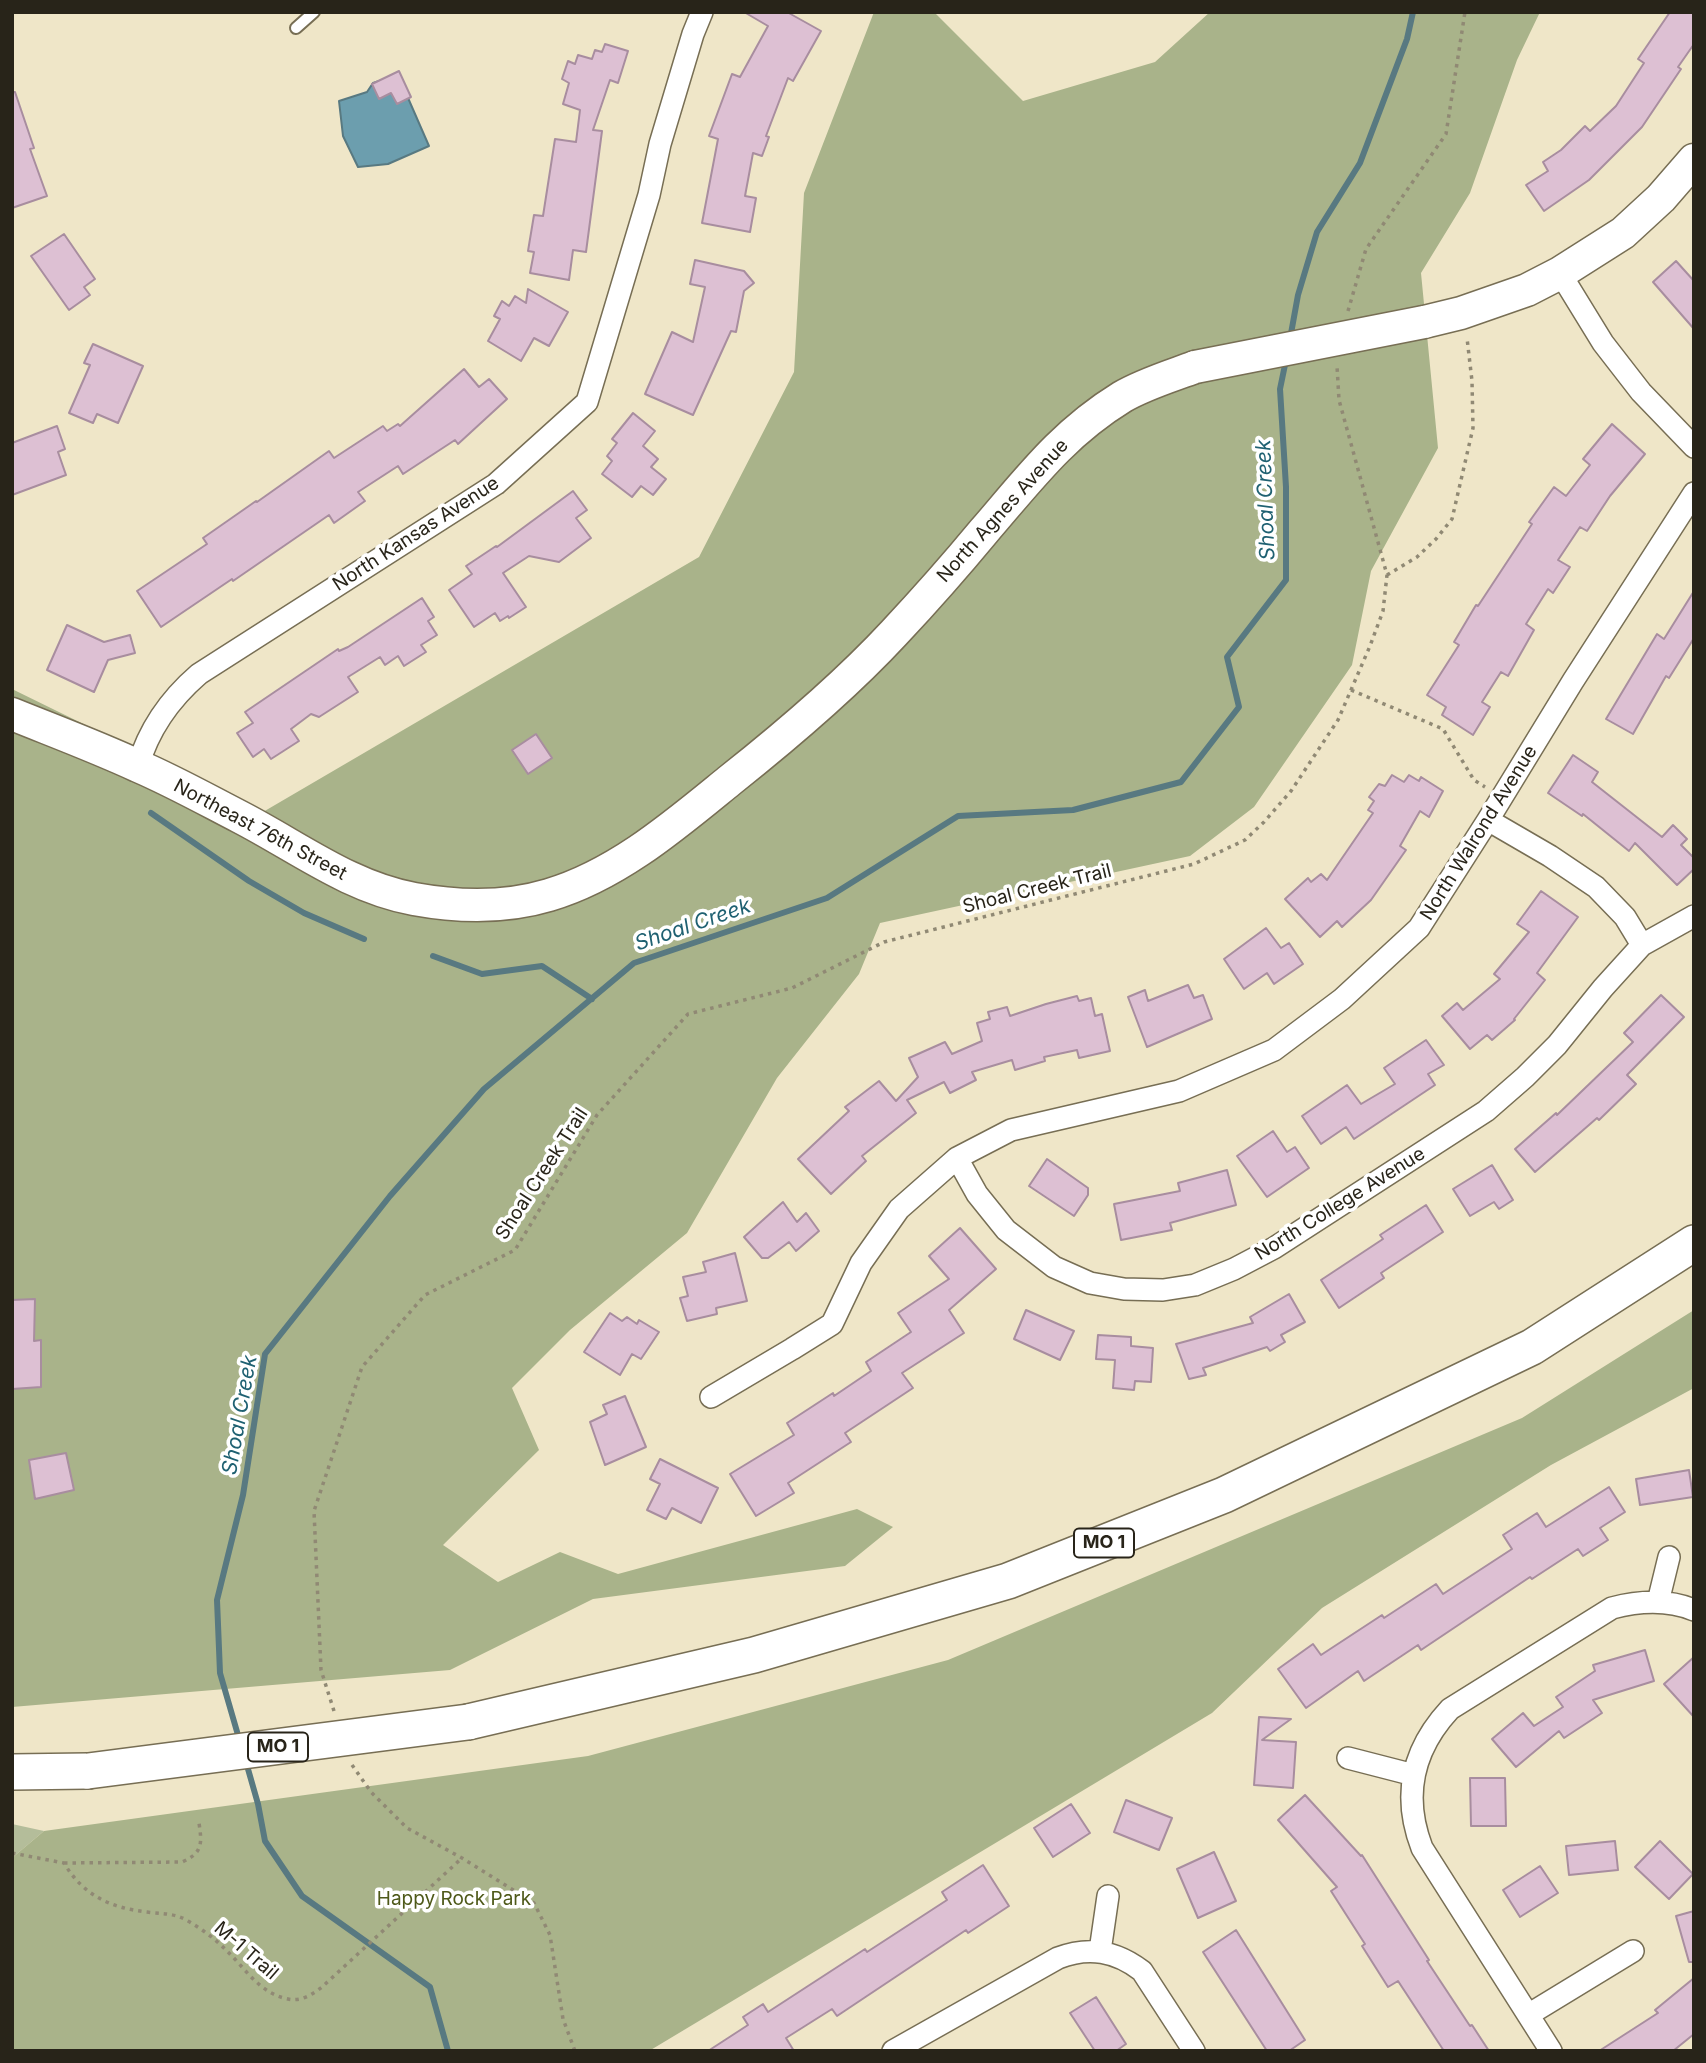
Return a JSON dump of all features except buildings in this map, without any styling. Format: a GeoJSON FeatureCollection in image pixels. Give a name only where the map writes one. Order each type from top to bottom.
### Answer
{"type":"FeatureCollection","features":[{"type":"Feature","properties":{"kind":"main road","name":"MO 1"},"geometry":{"type":"LineString","coordinates":[[12,1772],[88,1771],[468,1722],[754,1655],[1008,1581],[1224,1495],[1532,1348],[1694,1243]]}},
{"type":"Feature","properties":{"kind":"street","name":"North Kansas Avenue"},"geometry":{"type":"LineString","coordinates":[[138,766],[144,746],[160,715],[179,691],[199,674],[496,484],[587,402],[649,195],[660,144],[702,12]]}},
{"type":"Feature","properties":{"kind":"street","name":"North Agnes Avenue"},"geometry":{"type":"LineString","coordinates":[[519,902],[550,895],[608,870],[708,799],[772,747],[892,635],[1063,441],[1124,396],[1195,367],[1424,322],[1461,313],[1527,290],[1560,273],[1623,233],[1661,198],[1694,160]]}},
{"type":"Feature","properties":{"kind":"street"},"geometry":{"type":"LineString","coordinates":[[1560,273],[1603,343],[1641,392],[1694,447]]}},
{"type":"Feature","properties":{"kind":"street","name":"North Walrond Avenue"},"geometry":{"type":"LineString","coordinates":[[711,1396],[832,1324],[861,1263],[899,1209],[957,1158],[1011,1130],[1180,1091],[1274,1050],[1342,999],[1419,929],[1694,493]]}},
{"type":"Feature","properties":{"kind":"street","name":"Northeast 76th Street"},"geometry":{"type":"LineString","coordinates":[[12,714],[138,766],[244,819],[330,870],[384,892],[444,903],[480,905],[519,902]]}},
{"type":"Feature","properties":{"kind":"street"},"geometry":{"type":"LineString","coordinates":[[1488,820],[1597,887],[1625,917],[1643,945]]}},
{"type":"Feature","properties":{"kind":"street","name":"North College Avenue"},"geometry":{"type":"LineString","coordinates":[[957,1158],[977,1194],[1006,1230],[1054,1267],[1090,1283],[1124,1289],[1163,1290],[1195,1285],[1274,1248],[1486,1111],[1557,1045],[1603,988],[1643,945],[1694,916]]}},
{"type":"Feature","properties":{"kind":"street"},"geometry":{"type":"LineString","coordinates":[[1658,1602],[1669,1557]]}},
{"type":"Feature","properties":{"kind":"street"},"geometry":{"type":"LineString","coordinates":[[1551,2051],[1422,1848],[1413,1820],[1412,1805],[1417,1761],[1430,1734],[1450,1709],[1612,1608],[1641,1602],[1658,1602],[1694,1610]]}},
{"type":"Feature","properties":{"kind":"street"},"geometry":{"type":"LineString","coordinates":[[1348,1758],[1414,1775]]}},
{"type":"Feature","properties":{"kind":"street"},"geometry":{"type":"LineString","coordinates":[[1101,1951],[1108,1896]]}},
{"type":"Feature","properties":{"kind":"street"},"geometry":{"type":"LineString","coordinates":[[892,2051],[1058,1958],[1072,1952],[1101,1951],[1117,1955],[1142,1971],[1194,2051]]}},
{"type":"Feature","properties":{"kind":"street"},"geometry":{"type":"LineString","coordinates":[[1528,2015],[1633,1951]]}},
{"type":"Feature","properties":{"kind":"lane"},"geometry":{"type":"LineString","coordinates":[[296,28],[314,12]]}},
{"type":"Feature","properties":{"kind":"path"},"geometry":{"type":"LineString","coordinates":[[1347,318],[1366,249],[1447,134],[1465,12]]}},
{"type":"Feature","properties":{"kind":"path"},"geometry":{"type":"LineString","coordinates":[[1387,575],[1417,557],[1452,519],[1473,428],[1467,336]]}},
{"type":"Feature","properties":{"kind":"path","name":"Shoal Creek Trail"},"geometry":{"type":"LineString","coordinates":[[337,1718],[321,1670],[314,1511],[362,1367],[425,1295],[515,1250],[597,1115],[688,1014],[792,988],[884,942],[1194,864],[1245,840],[1291,791],[1338,720],[1383,611],[1387,575],[1339,400],[1336,367],[1339,355]]}},
{"type":"Feature","properties":{"kind":"path"},"geometry":{"type":"LineString","coordinates":[[1351,690],[1443,729],[1474,780],[1502,797]]}},
{"type":"Feature","properties":{"kind":"path"},"geometry":{"type":"LineString","coordinates":[[349,1755],[353,1767],[371,1792],[407,1828],[462,1857],[534,1903],[550,1935],[563,2019],[575,2051]]}},
{"type":"Feature","properties":{"kind":"path"},"geometry":{"type":"LineString","coordinates":[[12,1853],[64,1863],[182,1861],[193,1857],[200,1849],[199,1823]]}},
{"type":"Feature","properties":{"kind":"path","name":"M-1 Trail"},"geometry":{"type":"LineString","coordinates":[[64,1863],[82,1887],[107,1903],[138,1911],[176,1915],[186,1920],[226,1950],[260,1985],[288,2000],[312,1994],[331,1979],[462,1857]]}},
{"type":"Feature","properties":{"kind":"green space"},"geometry":{"type":"Polygon","coordinates":[[[874,12],[934,12],[1023,101],[1155,62],[1210,12],[1540,12],[1517,60],[1470,193],[1421,273],[1438,448],[1371,571],[1352,665],[1254,807],[1190,856],[880,923],[859,974],[777,1078],[687,1233],[570,1330],[512,1388],[539,1450],[443,1545],[498,1582],[560,1552],[618,1574],[857,1509],[893,1527],[845,1566],[593,1599],[450,1670],[12,1707],[12,689],[263,812],[699,557],[794,372],[804,193],[874,12]]]}},
{"type":"Feature","properties":{"kind":"green space","name":"Happy Rock Park"},"geometry":{"type":"Polygon","coordinates":[[[1694,1310],[1694,1388],[1551,1465],[1322,1608],[1212,1713],[649,2051],[12,2051],[12,1858],[44,1831],[588,1756],[948,1660],[1522,1418],[1694,1310]]]}},
{"type":"Feature","properties":{"kind":"green space"},"geometry":{"type":"Polygon","coordinates":[[[12,1824],[44,1831],[12,1858],[12,1824]]]}},
{"type":"Feature","properties":{"kind":"water"},"geometry":{"type":"Polygon","coordinates":[[[398,75],[429,146],[388,164],[358,167],[343,136],[339,101],[367,92],[373,83],[398,75]]]}},
{"type":"Feature","properties":{"kind":"waterway","name":"Shoal Creek"},"geometry":{"type":"LineString","coordinates":[[1290,339],[1298,295],[1317,232],[1360,163],[1407,39],[1413,12]]}},
{"type":"Feature","properties":{"kind":"waterway","name":"Shoal Creek"},"geometry":{"type":"LineString","coordinates":[[240,1742],[220,1673],[217,1600],[243,1495],[265,1354],[390,1196],[484,1089],[634,963],[827,898],[958,816],[1073,810],[1181,782],[1239,707],[1227,657],[1286,580],[1286,487],[1280,389],[1286,360]]}},
{"type":"Feature","properties":{"kind":"waterway"},"geometry":{"type":"LineString","coordinates":[[151,813],[249,881],[304,913],[364,939]]}},
{"type":"Feature","properties":{"kind":"waterway"},"geometry":{"type":"LineString","coordinates":[[433,956],[482,974],[542,966],[592,999]]}},
{"type":"Feature","properties":{"kind":"waterway","name":"Shoal Creek"},"geometry":{"type":"LineString","coordinates":[[246,1762],[265,1841],[302,1896],[430,1987],[448,2051]]}}]}
